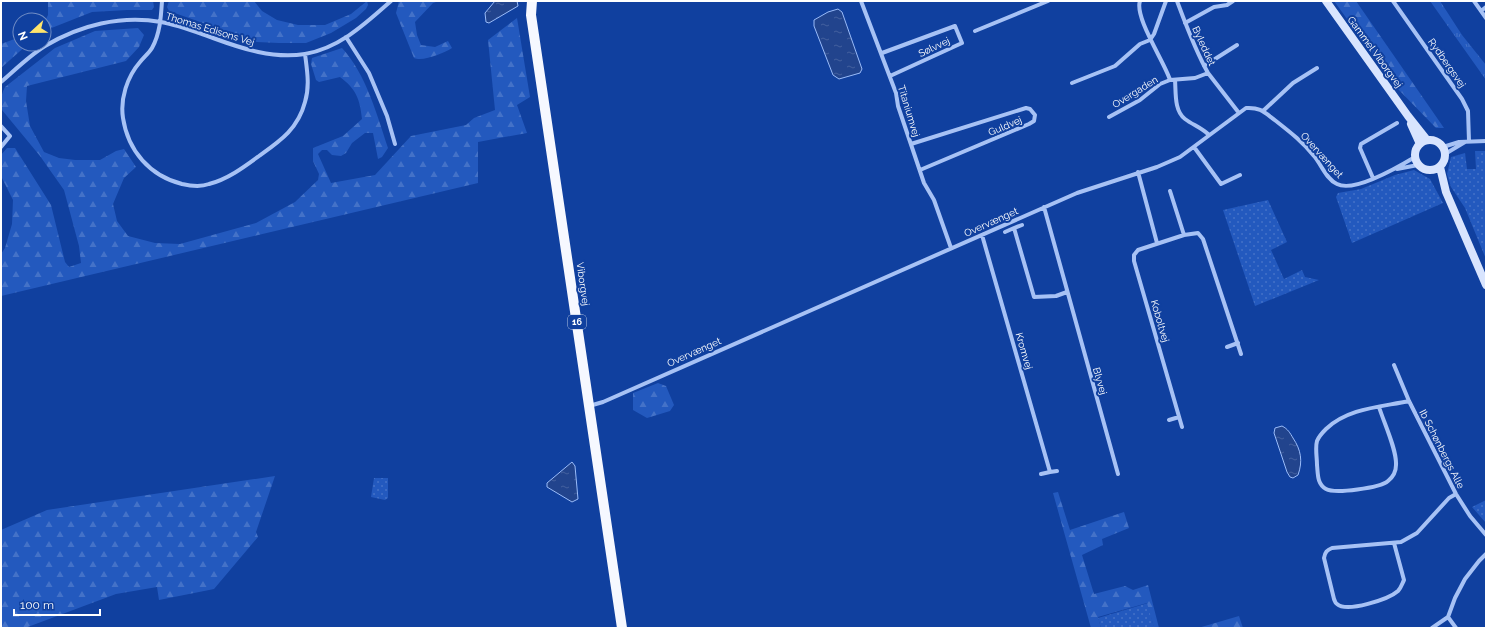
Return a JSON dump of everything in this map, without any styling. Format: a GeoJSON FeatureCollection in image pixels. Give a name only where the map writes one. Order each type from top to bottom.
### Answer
{"type":"FeatureCollection","features":[{"type":"Feature","properties":{"kind":"main road","name":"Viborgvej"},"geometry":{"type":"LineString","coordinates":[[527,1],[531,15],[622,628]]}},
{"type":"Feature","properties":{"kind":"main road","name":"Viborgvej"},"geometry":{"type":"LineString","coordinates":[[531,15],[532,1]]}},
{"type":"Feature","properties":{"kind":"main road","name":"Gammel Viborgvej"},"geometry":{"type":"LineString","coordinates":[[1326,1],[1408,116],[1416,124],[1424,142]]}},
{"type":"Feature","properties":{"kind":"main road"},"geometry":{"type":"LineString","coordinates":[[1436,141],[1444,150],[1444,163],[1440,167],[1432,170],[1422,168],[1418,165],[1415,157],[1417,148],[1424,142],[1436,141]]}},
{"type":"Feature","properties":{"kind":"main road"},"geometry":{"type":"LineString","coordinates":[[1440,167],[1446,192]]}},
{"type":"Feature","properties":{"kind":"main road"},"geometry":{"type":"LineString","coordinates":[[1432,170],[1446,192],[1486,285]]}},
{"type":"Feature","properties":{"kind":"street"},"geometry":{"type":"LineString","coordinates":[[162,1],[160,22],[156,39],[151,49],[139,63],[128,80],[123,97],[123,118],[126,133],[134,150],[142,162],[153,171],[170,181],[190,186],[209,184],[231,176],[282,140],[296,124],[305,102],[308,79],[305,54]]}},
{"type":"Feature","properties":{"kind":"street"},"geometry":{"type":"LineString","coordinates":[[382,1],[386,5]]}},
{"type":"Feature","properties":{"kind":"street","name":"Thomas Edisons Vej"},"geometry":{"type":"LineString","coordinates":[[1,82],[44,46],[65,35],[108,21],[135,20],[160,22],[178,26],[248,51],[267,54],[305,54],[335,44],[360,29],[391,1]]}},
{"type":"Feature","properties":{"kind":"street","name":"Titaniumvej"},"geometry":{"type":"LineString","coordinates":[[863,1],[896,93],[898,106],[924,183],[934,200],[951,248]]}},
{"type":"Feature","properties":{"kind":"street"},"geometry":{"type":"LineString","coordinates":[[975,31],[1048,1]]}},
{"type":"Feature","properties":{"kind":"street","name":"Overgaden"},"geometry":{"type":"LineString","coordinates":[[1140,1],[1139,8],[1150,40],[1172,80],[1178,110],[1185,119],[1205,130],[1209,135]]}},
{"type":"Feature","properties":{"kind":"street"},"geometry":{"type":"LineString","coordinates":[[1072,83],[1115,66],[1140,44],[1150,40],[1154,34],[1166,1]]}},
{"type":"Feature","properties":{"kind":"street","name":"Byleddet"},"geometry":{"type":"LineString","coordinates":[[1176,1],[1204,66],[1239,113]]}},
{"type":"Feature","properties":{"kind":"street"},"geometry":{"type":"LineString","coordinates":[[1185,23],[1214,7],[1227,5],[1233,1]]}},
{"type":"Feature","properties":{"kind":"street","name":"Rydbergsvej"},"geometry":{"type":"LineString","coordinates":[[1393,1],[1462,99],[1468,111],[1467,142]]}},
{"type":"Feature","properties":{"kind":"street"},"geometry":{"type":"LineString","coordinates":[[1474,1],[1486,18]]}},
{"type":"Feature","properties":{"kind":"street"},"geometry":{"type":"LineString","coordinates":[[1481,11],[1486,7]]}},
{"type":"Feature","properties":{"kind":"street","name":"Sølvvej"},"geometry":{"type":"LineString","coordinates":[[882,53],[955,26],[962,43],[890,76]]}},
{"type":"Feature","properties":{"kind":"street"},"geometry":{"type":"LineString","coordinates":[[346,37],[372,79],[387,116],[395,144]]}},
{"type":"Feature","properties":{"kind":"street"},"geometry":{"type":"LineString","coordinates":[[1204,66],[1237,45]]}},
{"type":"Feature","properties":{"kind":"street"},"geometry":{"type":"LineString","coordinates":[[1263,111],[1293,83],[1317,68]]}},
{"type":"Feature","properties":{"kind":"street","name":"Overgaden"},"geometry":{"type":"LineString","coordinates":[[1109,117],[1140,100],[1160,84],[1172,80],[1195,78],[1208,73]]}},
{"type":"Feature","properties":{"kind":"street","name":"Overvænget"},"geometry":{"type":"LineString","coordinates":[[589,406],[610,399],[1077,193],[1157,167],[1180,157],[1246,108],[1255,107],[1263,111],[1300,140],[1315,156],[1331,180],[1343,186],[1354,185],[1373,178],[1395,169],[1415,157]]}},
{"type":"Feature","properties":{"kind":"street","name":"Guldvej"},"geometry":{"type":"LineString","coordinates":[[911,144],[1023,108],[1030,109],[1035,115],[1034,120],[1029,124],[920,170]]}},
{"type":"Feature","properties":{"kind":"street"},"geometry":{"type":"LineString","coordinates":[[1373,178],[1360,148],[1361,144],[1397,123]]}},
{"type":"Feature","properties":{"kind":"street"},"geometry":{"type":"LineString","coordinates":[[1,126],[10,136],[1,147]]}},
{"type":"Feature","properties":{"kind":"street"},"geometry":{"type":"LineString","coordinates":[[1444,150],[1459,142],[1486,141]]}},
{"type":"Feature","properties":{"kind":"street"},"geometry":{"type":"LineString","coordinates":[[1444,150],[1467,142]]}},
{"type":"Feature","properties":{"kind":"street"},"geometry":{"type":"LineString","coordinates":[[1194,147],[1220,184],[1240,175]]}},
{"type":"Feature","properties":{"kind":"street","name":"Overvænget"},"geometry":{"type":"LineString","coordinates":[[1395,169],[1418,165]]}},
{"type":"Feature","properties":{"kind":"street"},"geometry":{"type":"LineString","coordinates":[[1138,172],[1157,243]]}},
{"type":"Feature","properties":{"kind":"street"},"geometry":{"type":"LineString","coordinates":[[1170,191],[1184,235]]}},
{"type":"Feature","properties":{"kind":"street","name":"Blyvej"},"geometry":{"type":"LineString","coordinates":[[1044,207],[1118,474]]}},
{"type":"Feature","properties":{"kind":"street"},"geometry":{"type":"LineString","coordinates":[[1005,232],[1022,225]]}},
{"type":"Feature","properties":{"kind":"street"},"geometry":{"type":"LineString","coordinates":[[1014,228],[1034,297],[1056,296],[1067,292]]}},
{"type":"Feature","properties":{"kind":"street","name":"Koboltvej"},"geometry":{"type":"LineString","coordinates":[[1182,427],[1134,262],[1134,255],[1138,250],[1184,235],[1198,233],[1203,239],[1241,354]]}},
{"type":"Feature","properties":{"kind":"street","name":"Kromvej"},"geometry":{"type":"LineString","coordinates":[[982,235],[1050,472]]}},
{"type":"Feature","properties":{"kind":"street"},"geometry":{"type":"LineString","coordinates":[[1227,346],[1238,343]]}},
{"type":"Feature","properties":{"kind":"street","name":"Ib Schønbergs Alle"},"geometry":{"type":"LineString","coordinates":[[1394,364],[1409,401],[1456,494],[1470,516],[1486,535]]}},
{"type":"Feature","properties":{"kind":"street"},"geometry":{"type":"LineString","coordinates":[[1379,407],[1395,455],[1396,466],[1394,476],[1387,482],[1380,485],[1331,492],[1325,489],[1321,486],[1318,479],[1316,451],[1317,440],[1320,434],[1333,423],[1347,415],[1379,407],[1409,401]]}},
{"type":"Feature","properties":{"kind":"street"},"geometry":{"type":"LineString","coordinates":[[1169,420],[1179,417]]}},
{"type":"Feature","properties":{"kind":"street"},"geometry":{"type":"LineString","coordinates":[[1041,474],[1057,470]]}},
{"type":"Feature","properties":{"kind":"street"},"geometry":{"type":"LineString","coordinates":[[1394,544],[1404,580],[1397,592],[1362,605],[1343,607],[1337,604],[1334,599],[1324,558],[1325,553],[1328,550],[1332,548],[1394,544],[1401,542],[1417,534],[1449,498],[1456,494]]}},
{"type":"Feature","properties":{"kind":"street"},"geometry":{"type":"LineString","coordinates":[[1432,628],[1448,617],[1455,598],[1465,579],[1486,554]]}},
{"type":"Feature","properties":{"kind":"street"},"geometry":{"type":"LineString","coordinates":[[1448,617],[1456,628]]}},
{"type":"Feature","properties":{"kind":"green space"},"geometry":{"type":"Polygon","coordinates":[[[48,1],[153,1],[154,7],[152,10],[92,12],[52,28],[52,12],[48,12],[48,1]]]}},
{"type":"Feature","properties":{"kind":"green space"},"geometry":{"type":"Polygon","coordinates":[[[169,1],[254,1],[262,11],[277,20],[298,25],[325,25],[351,14],[367,1],[368,5],[366,9],[356,18],[331,33],[306,43],[279,43],[257,42],[169,11],[167,7],[169,1]]]}},
{"type":"Feature","properties":{"kind":"green space"},"geometry":{"type":"Polygon","coordinates":[[[399,1],[439,1],[433,3],[415,22],[417,35],[421,45],[435,47],[448,41],[452,48],[428,58],[414,58],[396,13],[399,1]]]}},
{"type":"Feature","properties":{"kind":"green space"},"geometry":{"type":"Polygon","coordinates":[[[1334,1],[1356,1],[1444,128],[1436,128],[1397,88],[1334,1]]]}},
{"type":"Feature","properties":{"kind":"green space"},"geometry":{"type":"Polygon","coordinates":[[[1430,1],[1440,1],[1462,35],[1486,65],[1486,80],[1430,1]]]}},
{"type":"Feature","properties":{"kind":"green space"},"geometry":{"type":"Polygon","coordinates":[[[517,18],[530,97],[517,105],[527,133],[478,142],[478,183],[1,296],[1,254],[5,248],[12,224],[13,200],[1,176],[1,155],[7,148],[15,148],[51,205],[65,262],[69,267],[81,263],[79,246],[64,190],[40,156],[1,107],[1,98],[5,87],[50,52],[52,52],[55,48],[95,31],[138,28],[144,35],[139,47],[126,61],[27,86],[26,101],[30,126],[44,152],[59,158],[75,160],[100,160],[116,151],[124,149],[136,167],[124,178],[113,204],[117,221],[128,236],[155,243],[180,244],[256,223],[295,202],[318,180],[319,174],[313,161],[313,148],[343,136],[362,119],[358,100],[350,86],[340,77],[319,82],[316,80],[311,64],[312,58],[342,48],[358,70],[370,95],[388,148],[382,157],[378,159],[373,133],[365,133],[352,143],[346,153],[341,156],[332,155],[327,150],[322,150],[318,154],[331,183],[375,175],[411,136],[466,125],[474,118],[495,110],[488,40],[517,18]]]}},
{"type":"Feature","properties":{"kind":"green space"},"geometry":{"type":"Polygon","coordinates":[[[12,40],[12,52],[19,52],[1,68],[1,44],[12,40]]]}},
{"type":"Feature","properties":{"kind":"green space"},"geometry":{"type":"Polygon","coordinates":[[[1475,151],[1486,151],[1486,259],[1465,208],[1451,187],[1447,174],[1451,157],[1465,153],[1467,169],[1476,169],[1475,151]]]}},
{"type":"Feature","properties":{"kind":"green space"},"geometry":{"type":"Polygon","coordinates":[[[1414,170],[1430,179],[1443,203],[1352,243],[1336,197],[1338,193],[1361,189],[1395,175],[1414,170]]]}},
{"type":"Feature","properties":{"kind":"green space"},"geometry":{"type":"Polygon","coordinates":[[[1268,200],[1287,242],[1271,250],[1284,279],[1302,270],[1305,277],[1319,280],[1255,306],[1223,210],[1268,200]]]}},
{"type":"Feature","properties":{"kind":"green space"},"geometry":{"type":"Polygon","coordinates":[[[658,383],[666,386],[674,405],[670,411],[647,418],[633,410],[633,393],[658,383]]]}},
{"type":"Feature","properties":{"kind":"green space"},"geometry":{"type":"Polygon","coordinates":[[[275,476],[256,532],[258,537],[214,589],[159,600],[157,587],[116,594],[25,628],[1,628],[1,530],[47,510],[275,476]]]}},
{"type":"Feature","properties":{"kind":"green space"},"geometry":{"type":"Polygon","coordinates":[[[374,478],[388,478],[388,498],[385,500],[371,497],[374,478]]]}},
{"type":"Feature","properties":{"kind":"green space"},"geometry":{"type":"Polygon","coordinates":[[[1058,492],[1070,530],[1124,512],[1129,528],[1102,539],[1103,545],[1082,555],[1094,594],[1125,586],[1133,590],[1148,585],[1159,628],[1154,628],[1147,603],[1098,617],[1101,628],[1091,628],[1053,493],[1058,492]]]}},
{"type":"Feature","properties":{"kind":"green space"},"geometry":{"type":"Polygon","coordinates":[[[1486,500],[1486,523],[1472,507],[1486,500]]]}},
{"type":"Feature","properties":{"kind":"green space"},"geometry":{"type":"Polygon","coordinates":[[[1148,603],[1154,628],[1101,628],[1098,618],[1148,603]]]}},
{"type":"Feature","properties":{"kind":"green space"},"geometry":{"type":"Polygon","coordinates":[[[1239,616],[1243,628],[1198,628],[1239,616]]]}},
{"type":"Feature","properties":{"kind":"water"},"geometry":{"type":"Polygon","coordinates":[[[495,1],[517,1],[518,6],[489,23],[486,22],[485,13],[495,1]]]}},
{"type":"Feature","properties":{"kind":"water"},"geometry":{"type":"Polygon","coordinates":[[[838,9],[842,12],[862,69],[860,73],[839,79],[833,75],[814,26],[814,20],[828,12],[838,9]]]}},
{"type":"Feature","properties":{"kind":"water"},"geometry":{"type":"Polygon","coordinates":[[[1282,426],[1291,434],[1298,447],[1301,460],[1298,475],[1293,478],[1290,477],[1287,472],[1274,433],[1275,428],[1282,426]]]}},
{"type":"Feature","properties":{"kind":"water"},"geometry":{"type":"Polygon","coordinates":[[[572,462],[575,466],[578,499],[572,502],[547,487],[547,483],[572,462]]]}}]}
